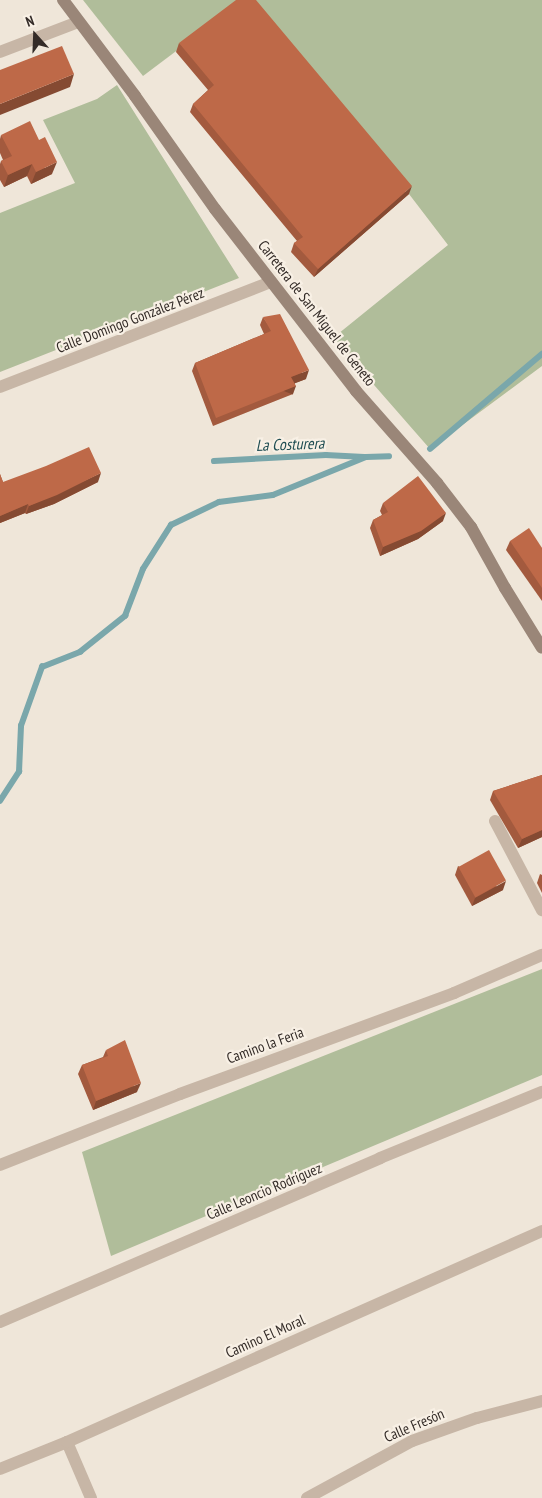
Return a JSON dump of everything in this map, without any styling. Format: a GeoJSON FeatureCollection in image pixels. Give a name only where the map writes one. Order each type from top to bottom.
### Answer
{"type":"FeatureCollection","features":[{"type":"Feature","properties":{"kind":"main road","name":"Carretera de San Miguel de Geneto"},"geometry":{"type":"LineString","coordinates":[[62,0],[135,96],[215,210],[356,391],[471,526],[505,588],[542,648]]}},
{"type":"Feature","properties":{"kind":"street"},"geometry":{"type":"LineString","coordinates":[[0,52],[78,22]]}},
{"type":"Feature","properties":{"kind":"street","name":"Calle Domingo González Pérez"},"geometry":{"type":"LineString","coordinates":[[0,387],[271,282]]}},
{"type":"Feature","properties":{"kind":"street"},"geometry":{"type":"LineString","coordinates":[[495,821],[542,910]]}},
{"type":"Feature","properties":{"kind":"street","name":"Camino la Feria"},"geometry":{"type":"LineString","coordinates":[[0,1166],[180,1094],[454,993],[542,955]]}},
{"type":"Feature","properties":{"kind":"street","name":"Calle Leoncio Rodríguez"},"geometry":{"type":"LineString","coordinates":[[0,1322],[380,1158],[542,1092]]}},
{"type":"Feature","properties":{"kind":"street","name":"Camino El Moral"},"geometry":{"type":"LineString","coordinates":[[0,1469],[67,1442],[542,1231]]}},
{"type":"Feature","properties":{"kind":"street","name":"Calle Fresón"},"geometry":{"type":"LineString","coordinates":[[307,1498],[412,1441],[477,1418],[542,1401]]}},
{"type":"Feature","properties":{"kind":"street"},"geometry":{"type":"LineString","coordinates":[[67,1442],[91,1498]]}},
{"type":"Feature","properties":{"kind":"green space"},"geometry":{"type":"Polygon","coordinates":[[[83,0],[244,0],[143,76],[83,0]]]}},
{"type":"Feature","properties":{"kind":"green space"},"geometry":{"type":"Polygon","coordinates":[[[245,0],[542,0],[542,366],[430,449],[333,338],[448,245],[409,194],[245,0]]]}},
{"type":"Feature","properties":{"kind":"green space"},"geometry":{"type":"Polygon","coordinates":[[[117,85],[239,278],[0,372],[0,213],[75,183],[43,120],[97,99],[117,85]]]}},
{"type":"Feature","properties":{"kind":"green space"},"geometry":{"type":"Polygon","coordinates":[[[542,969],[542,1075],[111,1256],[82,1152],[542,969]]]}},
{"type":"Feature","properties":{"kind":"building"},"geometry":{"type":"Polygon","coordinates":[[[236,0],[256,0],[412,186],[318,269],[294,243],[303,237],[193,104],[214,85],[179,43],[236,0]]]}},
{"type":"Feature","properties":{"kind":"building"},"geometry":{"type":"Polygon","coordinates":[[[62,46],[74,74],[0,104],[0,70],[62,46]]]}},
{"type":"Feature","properties":{"kind":"building"},"geometry":{"type":"Polygon","coordinates":[[[30,121],[39,140],[45,137],[57,162],[36,172],[32,164],[8,175],[1,161],[12,156],[1,135],[30,121]]]}},
{"type":"Feature","properties":{"kind":"building"},"geometry":{"type":"Polygon","coordinates":[[[280,314],[309,370],[291,377],[296,386],[216,418],[195,363],[271,331],[263,317],[280,314]]]}},
{"type":"Feature","properties":{"kind":"building"},"geometry":{"type":"Polygon","coordinates":[[[89,447],[101,473],[57,495],[29,506],[28,504],[0,516],[0,474],[3,482],[89,447]]]}},
{"type":"Feature","properties":{"kind":"building"},"geometry":{"type":"Polygon","coordinates":[[[418,476],[446,513],[421,531],[383,547],[373,520],[388,512],[383,503],[418,476]]]}},
{"type":"Feature","properties":{"kind":"building"},"geometry":{"type":"Polygon","coordinates":[[[529,528],[542,548],[542,588],[510,541],[529,528]]]}},
{"type":"Feature","properties":{"kind":"building"},"geometry":{"type":"Polygon","coordinates":[[[542,775],[542,830],[522,839],[493,791],[542,775]]]}},
{"type":"Feature","properties":{"kind":"building"},"geometry":{"type":"Polygon","coordinates":[[[489,850],[506,881],[475,898],[458,867],[489,850]]]}},
{"type":"Feature","properties":{"kind":"building"},"geometry":{"type":"Polygon","coordinates":[[[125,1040],[141,1083],[96,1101],[82,1065],[108,1056],[106,1050],[125,1040]]]}},
{"type":"Feature","properties":{"kind":"waterway"},"geometry":{"type":"LineString","coordinates":[[430,449],[542,354]]}},
{"type":"Feature","properties":{"kind":"waterway","name":"La Costurera"},"geometry":{"type":"LineString","coordinates":[[214,461],[326,455],[364,457]]}},
{"type":"Feature","properties":{"kind":"waterway"},"geometry":{"type":"LineString","coordinates":[[0,801],[19,772],[21,726],[42,667],[80,652],[125,616],[143,569],[171,525],[219,502],[273,495],[366,457],[389,456]]}}]}
